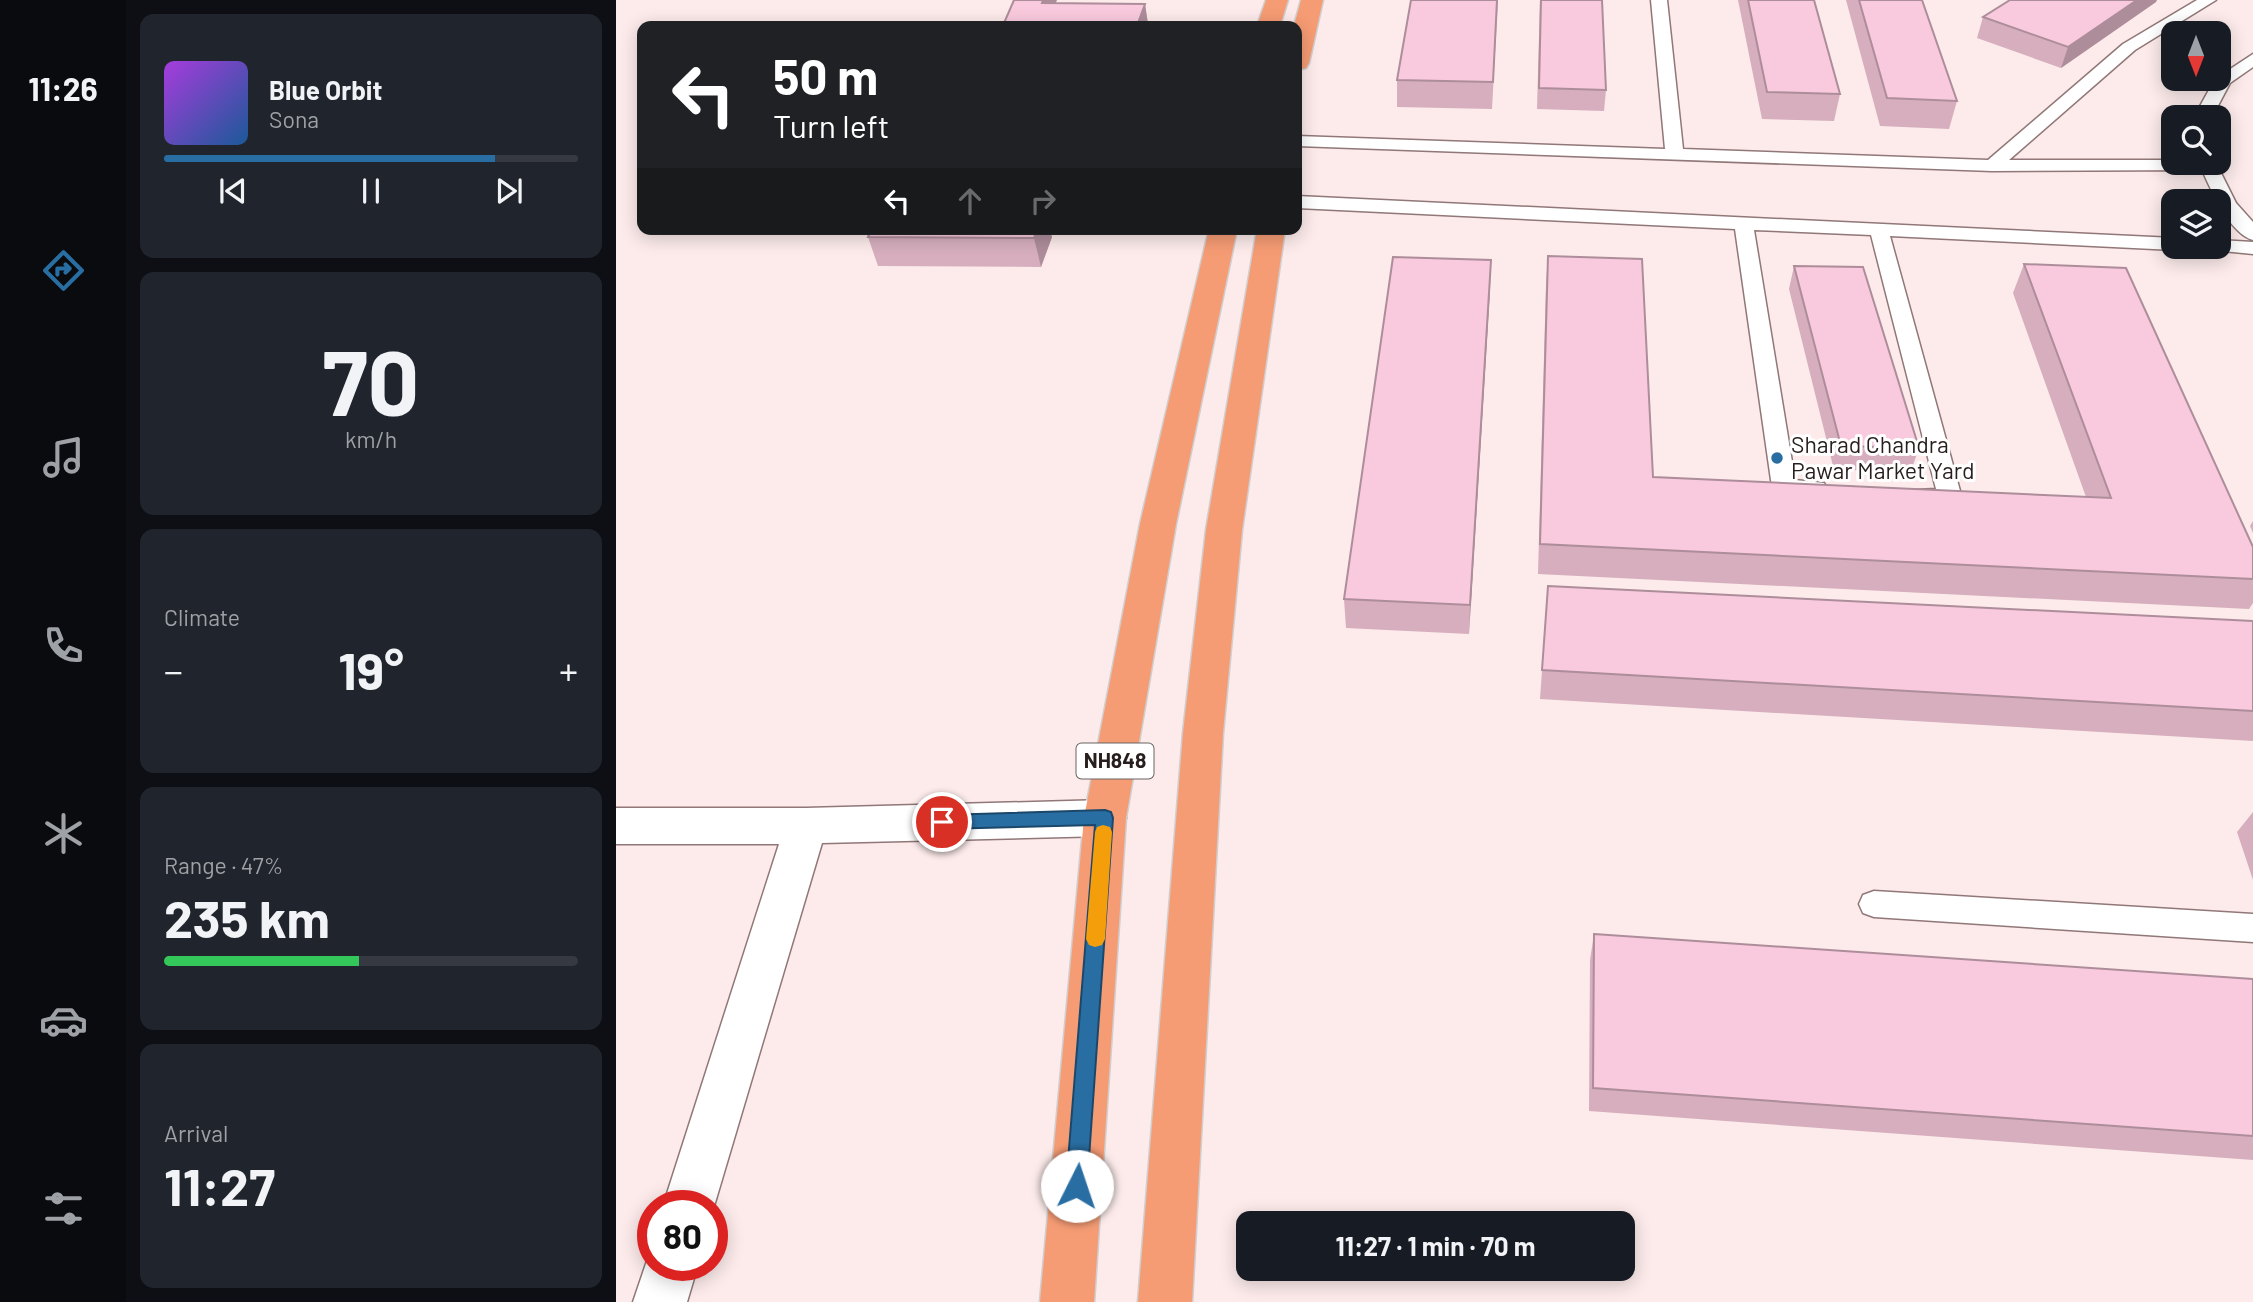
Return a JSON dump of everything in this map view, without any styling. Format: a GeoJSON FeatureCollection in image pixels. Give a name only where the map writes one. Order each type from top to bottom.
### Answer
{"type":"FeatureCollection","features":[{"type":"Feature","properties":{"kind":"highway"},"geometry":{"type":"LineString","coordinates":[[1271,21],[1277,0]]}},
{"type":"Feature","properties":{"kind":"highway"},"geometry":{"type":"LineString","coordinates":[[1302,42],[1312,0]]}},
{"type":"Feature","properties":{"kind":"highway","name":"NH848"},"geometry":{"type":"LineString","coordinates":[[1067,1302],[1105,818],[1158,524],[1222,235]]}},
{"type":"Feature","properties":{"kind":"highway"},"geometry":{"type":"LineString","coordinates":[[1165,1302],[1203,733],[1224,530],[1270,235]]}},
{"type":"Feature","properties":{"kind":"street"},"geometry":{"type":"LineString","coordinates":[[616,826],[806,826],[1105,818]]}},
{"type":"Feature","properties":{"kind":"street"},"geometry":{"type":"LineString","coordinates":[[694,1190],[806,826]]}},
{"type":"Feature","properties":{"kind":"street"},"geometry":{"type":"LineString","coordinates":[[660,1302],[666,1281]]}},
{"type":"Feature","properties":{"kind":"lane"},"geometry":{"type":"LineString","coordinates":[[1659,0],[1675,155]]}},
{"type":"Feature","properties":{"kind":"lane"},"geometry":{"type":"LineString","coordinates":[[1992,166],[2129,47],[2208,0]]}},
{"type":"Feature","properties":{"kind":"lane"},"geometry":{"type":"LineString","coordinates":[[2209,105],[2223,80],[2253,59]]}},
{"type":"Feature","properties":{"kind":"lane"},"geometry":{"type":"LineString","coordinates":[[1302,141],[1992,166],[2161,164]]}},
{"type":"Feature","properties":{"kind":"lane"},"geometry":{"type":"LineString","coordinates":[[2213,175],[2228,205],[2253,234]]}},
{"type":"Feature","properties":{"kind":"lane"},"geometry":{"type":"LineString","coordinates":[[1302,202],[2161,243]]}},
{"type":"Feature","properties":{"kind":"lane"},"geometry":{"type":"LineString","coordinates":[[1744,224],[1784,486],[1839,490]]}},
{"type":"Feature","properties":{"kind":"lane"},"geometry":{"type":"LineString","coordinates":[[1879,230],[1950,498],[1909,495]]}},
{"type":"Feature","properties":{"kind":"lane"},"geometry":{"type":"LineString","coordinates":[[2231,247],[2253,248]]}},
{"type":"Feature","properties":{"kind":"lane"},"geometry":{"type":"LineString","coordinates":[[1874,904],[2253,928]]}},
{"type":"Feature","properties":{"kind":"building"},"geometry":{"type":"Polygon","coordinates":[[[1014,0],[1043,0],[1042,3],[1145,4],[1139,21],[1005,21],[1014,0]]]}},
{"type":"Feature","properties":{"kind":"building"},"geometry":{"type":"Polygon","coordinates":[[[1411,0],[1497,0],[1493,82],[1397,80],[1411,0]]]}},
{"type":"Feature","properties":{"kind":"building"},"geometry":{"type":"Polygon","coordinates":[[[1541,0],[1602,0],[1606,90],[1539,88],[1541,0]]]}},
{"type":"Feature","properties":{"kind":"building"},"geometry":{"type":"Polygon","coordinates":[[[1748,0],[1814,0],[1840,94],[1767,92],[1748,0]]]}},
{"type":"Feature","properties":{"kind":"building"},"geometry":{"type":"Polygon","coordinates":[[[1859,0],[1922,0],[1957,101],[1887,98],[1859,0]]]}},
{"type":"Feature","properties":{"kind":"building"},"geometry":{"type":"Polygon","coordinates":[[[2010,0],[2137,0],[2068,47],[1983,17],[2010,0]]]}},
{"type":"Feature","properties":{"kind":"building"},"geometry":{"type":"Polygon","coordinates":[[[869,235],[1035,235],[1034,238],[868,237],[869,235]]]}},
{"type":"Feature","properties":{"kind":"building"},"geometry":{"type":"Polygon","coordinates":[[[1548,256],[1642,259],[1653,477],[2111,498],[2024,264],[2126,268],[2253,547],[2253,579],[1540,544],[1548,256]]]}},
{"type":"Feature","properties":{"kind":"building"},"geometry":{"type":"Polygon","coordinates":[[[1393,257],[1491,260],[1470,605],[1344,599],[1393,257]]]}},
{"type":"Feature","properties":{"kind":"building"},"geometry":{"type":"Polygon","coordinates":[[[1794,266],[1863,267],[1919,448],[1841,446],[1794,266]]]}},
{"type":"Feature","properties":{"kind":"building"},"geometry":{"type":"Polygon","coordinates":[[[1548,586],[2253,621],[2253,711],[1542,670],[1548,586]]]}},
{"type":"Feature","properties":{"kind":"building"},"geometry":{"type":"Polygon","coordinates":[[[1594,934],[2253,979],[2253,1136],[1593,1088],[1594,934]]]}},
{"type":"Feature","properties":{"kind":"slow traffic"},"geometry":{"type":"LineString","coordinates":[[1095,939],[1103,832]]}},
{"type":"Feature","properties":{"kind":"place","name":"Sharad Chandra Pawar Market Yard"},"geometry":{"type":"Point","coordinates":[1777,458]}},
{"type":"Feature","properties":{"kind":"route"},"geometry":{"type":"LineString","coordinates":[[942,822],[1105,818],[1077,1186]]}}]}
